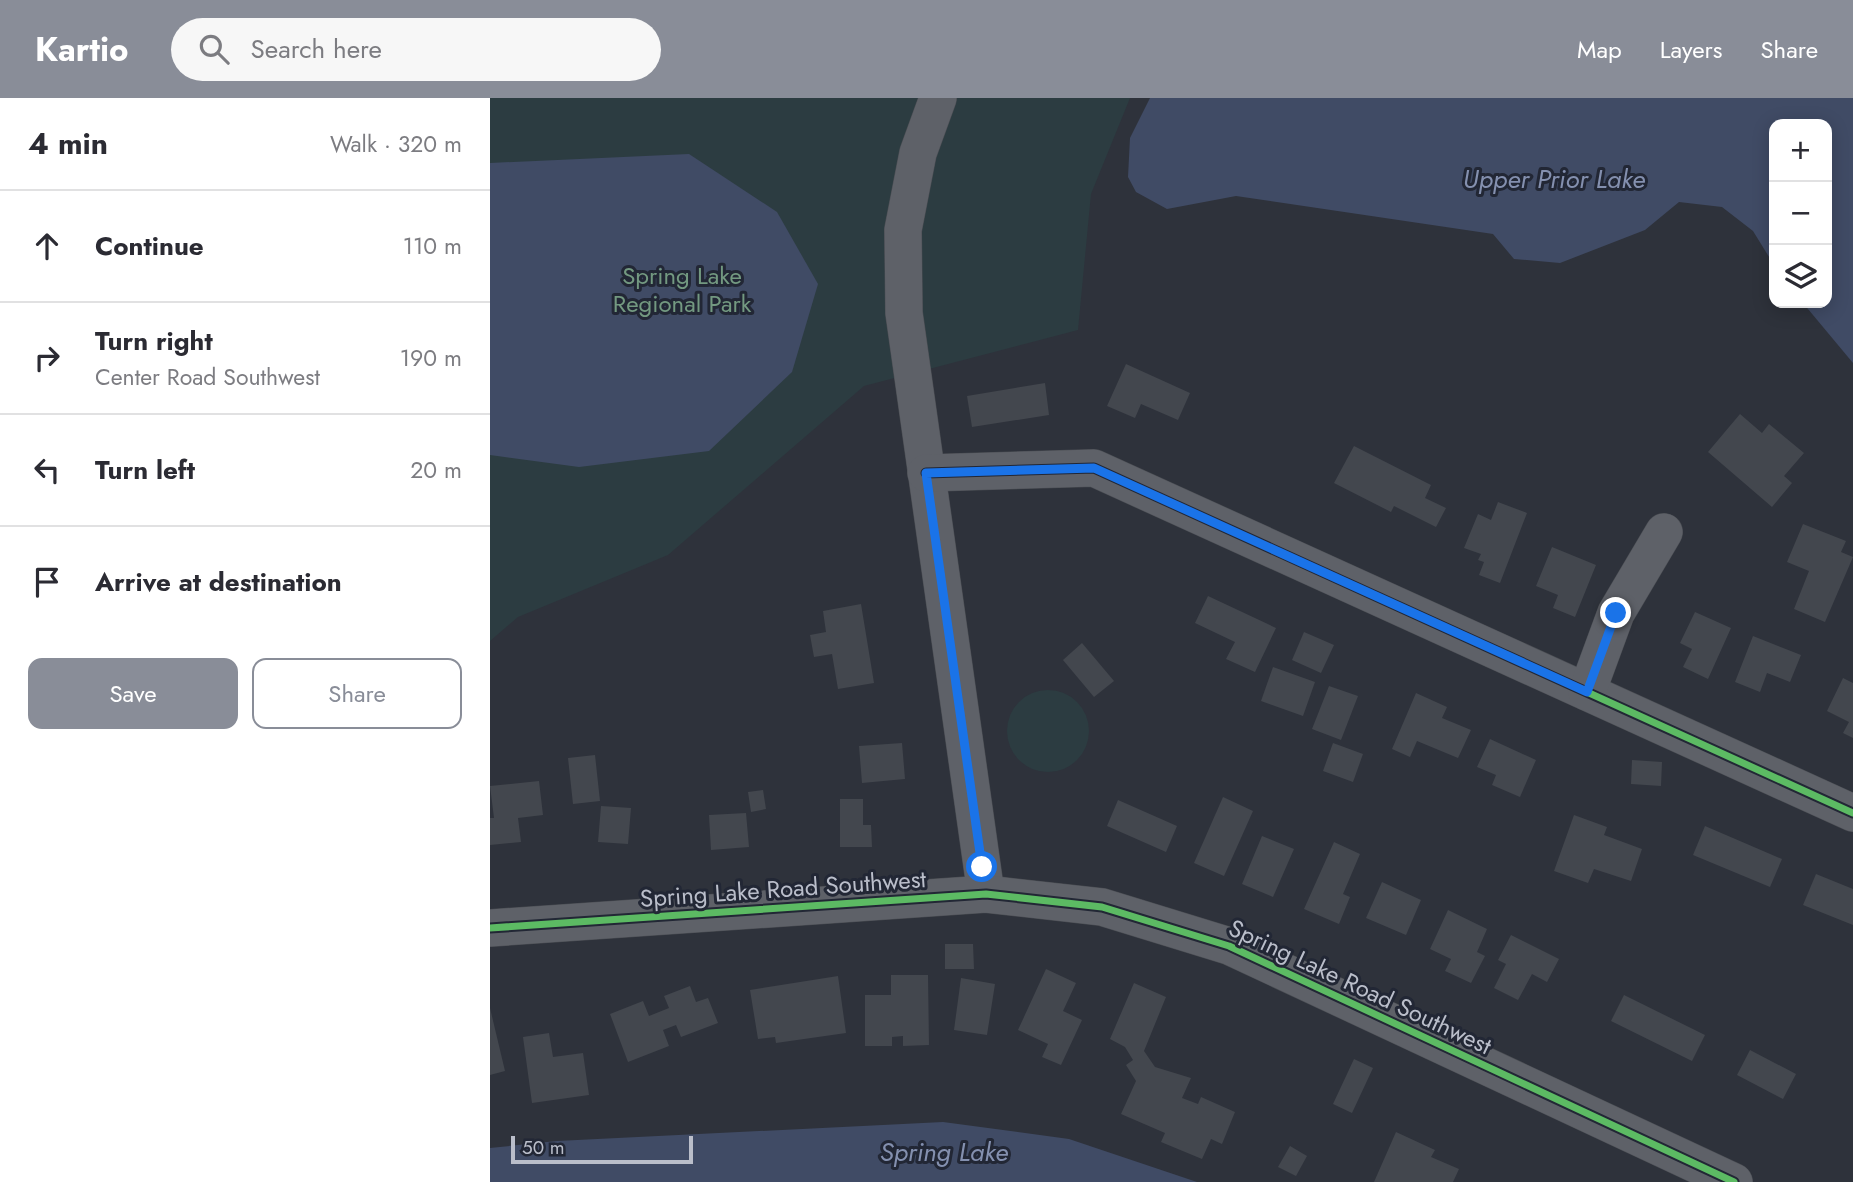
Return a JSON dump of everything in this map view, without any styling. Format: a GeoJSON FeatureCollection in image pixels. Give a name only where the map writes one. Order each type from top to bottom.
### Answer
{"type":"FeatureCollection","features":[{"type":"Feature","properties":{"kind":"street"},"geometry":{"type":"LineString","coordinates":[[938,98],[918,153],[903,230],[904,313],[986,894]]}},
{"type":"Feature","properties":{"kind":"street"},"geometry":{"type":"LineString","coordinates":[[926,473],[1094,468],[1853,813]]}},
{"type":"Feature","properties":{"kind":"street"},"geometry":{"type":"LineString","coordinates":[[1587,692],[1616,613],[1664,532]]}},
{"type":"Feature","properties":{"kind":"street","name":"Spring Lake Road Southwest"},"geometry":{"type":"LineString","coordinates":[[490,928],[986,894],[1102,907],[1229,946],[1734,1182]]}},
{"type":"Feature","properties":{"kind":"green space","name":"Spring Lake Regional Park"},"geometry":{"type":"Polygon","coordinates":[[[490,98],[1130,98],[1091,194],[1078,330],[864,386],[668,555],[518,617],[490,641],[490,98]]]}},
{"type":"Feature","properties":{"kind":"green space"},"geometry":{"type":"Polygon","coordinates":[[[1048,690],[1064,693],[1077,702],[1086,715],[1089,731],[1086,747],[1077,760],[1064,769],[1048,772],[1032,769],[1019,760],[1010,747],[1007,731],[1010,715],[1019,702],[1032,693],[1048,690]]]}},
{"type":"Feature","properties":{"kind":"water","name":"Upper Prior Lake"},"geometry":{"type":"Polygon","coordinates":[[[1150,98],[1853,98],[1853,363],[1807,308],[1832,308],[1832,119],[1769,119],[1769,257],[1753,231],[1722,207],[1679,202],[1645,230],[1560,263],[1514,259],[1493,234],[1236,196],[1167,209],[1136,192],[1128,177],[1130,138],[1150,98]]]}},
{"type":"Feature","properties":{"kind":"water"},"geometry":{"type":"Polygon","coordinates":[[[689,154],[777,212],[818,284],[792,372],[709,451],[579,467],[490,455],[490,163],[689,154]]]}},
{"type":"Feature","properties":{"kind":"water","name":"Spring Lake"},"geometry":{"type":"Polygon","coordinates":[[[943,1122],[1069,1139],[1197,1182],[490,1182],[490,1148],[557,1141],[943,1122]]]}},
{"type":"Feature","properties":{"kind":"building"},"geometry":{"type":"Polygon","coordinates":[[[1126,364],[1190,393],[1178,420],[1141,404],[1135,418],[1107,406],[1126,364]]]}},
{"type":"Feature","properties":{"kind":"building"},"geometry":{"type":"Polygon","coordinates":[[[1045,383],[1049,415],[972,427],[967,396],[1045,383]]]}},
{"type":"Feature","properties":{"kind":"building"},"geometry":{"type":"Polygon","coordinates":[[[1740,414],[1762,433],[1769,424],[1804,453],[1784,476],[1792,483],[1772,507],[1708,452],[1740,414]]]}},
{"type":"Feature","properties":{"kind":"building"},"geometry":{"type":"Polygon","coordinates":[[[1354,446],[1431,485],[1425,498],[1446,508],[1436,527],[1394,506],[1391,512],[1334,483],[1354,446]]]}},
{"type":"Feature","properties":{"kind":"building"},"geometry":{"type":"Polygon","coordinates":[[[1498,502],[1527,513],[1500,583],[1479,575],[1484,562],[1478,560],[1481,554],[1464,548],[1478,514],[1491,520],[1498,502]]]}},
{"type":"Feature","properties":{"kind":"building"},"geometry":{"type":"Polygon","coordinates":[[[1803,524],[1846,541],[1841,552],[1853,557],[1825,622],[1794,609],[1809,571],[1787,562],[1803,524]]]}},
{"type":"Feature","properties":{"kind":"building"},"geometry":{"type":"Polygon","coordinates":[[[1552,547],[1596,565],[1575,617],[1553,608],[1558,595],[1536,586],[1552,547]]]}},
{"type":"Feature","properties":{"kind":"building"},"geometry":{"type":"Polygon","coordinates":[[[1208,596],[1276,628],[1255,672],[1226,659],[1235,642],[1195,623],[1208,596]]]}},
{"type":"Feature","properties":{"kind":"building"},"geometry":{"type":"Polygon","coordinates":[[[861,604],[874,683],[838,689],[832,654],[814,657],[810,635],[826,632],[823,611],[861,604]]]}},
{"type":"Feature","properties":{"kind":"building"},"geometry":{"type":"Polygon","coordinates":[[[1695,612],[1731,628],[1708,679],[1683,667],[1692,649],[1680,643],[1695,612]]]}},
{"type":"Feature","properties":{"kind":"building"},"geometry":{"type":"Polygon","coordinates":[[[1304,632],[1334,645],[1321,673],[1292,660],[1304,632]]]}},
{"type":"Feature","properties":{"kind":"building"},"geometry":{"type":"Polygon","coordinates":[[[1753,636],[1801,655],[1790,682],[1767,673],[1760,692],[1735,682],[1753,636]]]}},
{"type":"Feature","properties":{"kind":"building"},"geometry":{"type":"Polygon","coordinates":[[[1082,643],[1114,681],[1094,697],[1063,660],[1082,643]]]}},
{"type":"Feature","properties":{"kind":"building"},"geometry":{"type":"Polygon","coordinates":[[[1273,667],[1315,682],[1303,716],[1261,701],[1273,667]]]}},
{"type":"Feature","properties":{"kind":"building"},"geometry":{"type":"Polygon","coordinates":[[[1843,678],[1853,683],[1853,738],[1843,733],[1849,722],[1827,711],[1843,678]]]}},
{"type":"Feature","properties":{"kind":"building"},"geometry":{"type":"Polygon","coordinates":[[[1329,686],[1358,696],[1341,740],[1312,729],[1329,686]]]}},
{"type":"Feature","properties":{"kind":"building"},"geometry":{"type":"Polygon","coordinates":[[[1416,693],[1447,707],[1442,718],[1471,730],[1458,758],[1417,741],[1410,757],[1392,749],[1416,693]]]}},
{"type":"Feature","properties":{"kind":"building"},"geometry":{"type":"Polygon","coordinates":[[[1490,739],[1536,760],[1520,797],[1492,785],[1496,775],[1477,767],[1490,739]]]}},
{"type":"Feature","properties":{"kind":"building"},"geometry":{"type":"Polygon","coordinates":[[[902,743],[905,779],[862,783],[859,746],[902,743]]]}},
{"type":"Feature","properties":{"kind":"building"},"geometry":{"type":"Polygon","coordinates":[[[1333,743],[1363,754],[1353,782],[1323,771],[1333,743]]]}},
{"type":"Feature","properties":{"kind":"building"},"geometry":{"type":"Polygon","coordinates":[[[595,755],[600,801],[573,804],[568,758],[595,755]]]}},
{"type":"Feature","properties":{"kind":"building"},"geometry":{"type":"Polygon","coordinates":[[[1632,760],[1662,762],[1661,786],[1631,784],[1632,760]]]}},
{"type":"Feature","properties":{"kind":"building"},"geometry":{"type":"Polygon","coordinates":[[[539,781],[543,815],[518,818],[521,842],[490,845],[490,818],[494,818],[490,786],[539,781]]]}},
{"type":"Feature","properties":{"kind":"building"},"geometry":{"type":"Polygon","coordinates":[[[763,790],[766,809],[751,812],[748,792],[763,790]]]}},
{"type":"Feature","properties":{"kind":"building"},"geometry":{"type":"Polygon","coordinates":[[[1223,797],[1253,811],[1224,876],[1194,863],[1223,797]]]}},
{"type":"Feature","properties":{"kind":"building"},"geometry":{"type":"Polygon","coordinates":[[[840,799],[863,799],[863,825],[871,825],[872,847],[840,847],[840,799]]]}},
{"type":"Feature","properties":{"kind":"building"},"geometry":{"type":"Polygon","coordinates":[[[1118,800],[1177,826],[1166,852],[1107,826],[1118,800]]]}},
{"type":"Feature","properties":{"kind":"building"},"geometry":{"type":"Polygon","coordinates":[[[601,806],[631,808],[628,844],[598,842],[601,806]]]}},
{"type":"Feature","properties":{"kind":"building"},"geometry":{"type":"Polygon","coordinates":[[[746,813],[749,847],[711,850],[709,815],[746,813]]]}},
{"type":"Feature","properties":{"kind":"building"},"geometry":{"type":"Polygon","coordinates":[[[1574,815],[1607,827],[1604,835],[1642,849],[1631,881],[1594,869],[1588,883],[1554,871],[1574,815]]]}},
{"type":"Feature","properties":{"kind":"building"},"geometry":{"type":"Polygon","coordinates":[[[1705,826],[1782,859],[1770,887],[1693,855],[1705,826]]]}},
{"type":"Feature","properties":{"kind":"building"},"geometry":{"type":"Polygon","coordinates":[[[1262,836],[1294,849],[1273,897],[1242,884],[1262,836]]]}},
{"type":"Feature","properties":{"kind":"building"},"geometry":{"type":"Polygon","coordinates":[[[1334,842],[1360,854],[1343,894],[1350,897],[1339,924],[1304,909],[1334,842]]]}},
{"type":"Feature","properties":{"kind":"building"},"geometry":{"type":"Polygon","coordinates":[[[1816,874],[1853,889],[1853,925],[1803,905],[1816,874]]]}},
{"type":"Feature","properties":{"kind":"building"},"geometry":{"type":"Polygon","coordinates":[[[1382,882],[1421,900],[1406,935],[1366,918],[1382,882]]]}},
{"type":"Feature","properties":{"kind":"building"},"geometry":{"type":"Polygon","coordinates":[[[1448,910],[1487,929],[1477,952],[1485,956],[1471,983],[1445,971],[1451,959],[1430,949],[1448,910]]]}},
{"type":"Feature","properties":{"kind":"building"},"geometry":{"type":"Polygon","coordinates":[[[1511,935],[1559,959],[1547,982],[1532,974],[1518,1000],[1494,988],[1506,964],[1498,960],[1511,935]]]}},
{"type":"Feature","properties":{"kind":"building"},"geometry":{"type":"Polygon","coordinates":[[[945,944],[973,944],[974,969],[945,969],[945,944]]]}},
{"type":"Feature","properties":{"kind":"building"},"geometry":{"type":"Polygon","coordinates":[[[1046,969],[1076,983],[1063,1011],[1082,1020],[1061,1065],[1042,1057],[1048,1044],[1018,1030],[1046,969]]]}},
{"type":"Feature","properties":{"kind":"building"},"geometry":{"type":"Polygon","coordinates":[[[891,975],[928,975],[929,1045],[903,1046],[903,1036],[892,1037],[892,1046],[865,1046],[865,995],[891,995],[891,975]]]}},
{"type":"Feature","properties":{"kind":"building"},"geometry":{"type":"Polygon","coordinates":[[[838,976],[846,1033],[776,1043],[775,1037],[758,1039],[750,990],[838,976]]]}},
{"type":"Feature","properties":{"kind":"building"},"geometry":{"type":"Polygon","coordinates":[[[961,978],[995,984],[987,1035],[954,1030],[961,978]]]}},
{"type":"Feature","properties":{"kind":"building"},"geometry":{"type":"Polygon","coordinates":[[[1134,983],[1166,997],[1144,1051],[1155,1067],[1191,1078],[1182,1098],[1198,1104],[1201,1097],[1235,1112],[1222,1144],[1211,1139],[1202,1159],[1161,1142],[1165,1133],[1121,1114],[1136,1081],[1126,1065],[1133,1060],[1125,1047],[1110,1039],[1134,983]]]}},
{"type":"Feature","properties":{"kind":"building"},"geometry":{"type":"Polygon","coordinates":[[[690,986],[696,1002],[708,998],[718,1023],[681,1037],[676,1025],[663,1030],[669,1046],[628,1062],[610,1014],[643,1001],[649,1016],[669,1008],[664,996],[690,986]]]}},
{"type":"Feature","properties":{"kind":"building"},"geometry":{"type":"Polygon","coordinates":[[[1624,995],[1705,1035],[1692,1061],[1611,1021],[1624,995]]]}},
{"type":"Feature","properties":{"kind":"building"},"geometry":{"type":"Polygon","coordinates":[[[490,1008],[505,1071],[490,1075],[490,1008]]]}},
{"type":"Feature","properties":{"kind":"building"},"geometry":{"type":"Polygon","coordinates":[[[549,1033],[553,1057],[583,1053],[589,1095],[532,1103],[523,1037],[549,1033]]]}},
{"type":"Feature","properties":{"kind":"building"},"geometry":{"type":"Polygon","coordinates":[[[1750,1050],[1796,1074],[1783,1099],[1737,1075],[1750,1050]]]}},
{"type":"Feature","properties":{"kind":"building"},"geometry":{"type":"Polygon","coordinates":[[[1354,1059],[1373,1068],[1352,1113],[1333,1104],[1354,1059]]]}},
{"type":"Feature","properties":{"kind":"building"},"geometry":{"type":"Polygon","coordinates":[[[1396,1132],[1435,1150],[1431,1157],[1459,1169],[1453,1182],[1374,1182],[1396,1132]]]}},
{"type":"Feature","properties":{"kind":"building"},"geometry":{"type":"Polygon","coordinates":[[[1290,1146],[1307,1156],[1296,1176],[1278,1167],[1290,1146]]]}},
{"type":"Feature","properties":{"kind":"cycle path"},"geometry":{"type":"LineString","coordinates":[[926,473],[1094,468],[1853,813]]}},
{"type":"Feature","properties":{"kind":"cycle path"},"geometry":{"type":"LineString","coordinates":[[490,928],[986,894],[1102,907],[1229,946],[1734,1182]]}},
{"type":"Feature","properties":{"kind":"route"},"geometry":{"type":"LineString","coordinates":[[982,867],[926,473],[1094,468],[1587,692],[1616,613]]}}]}
